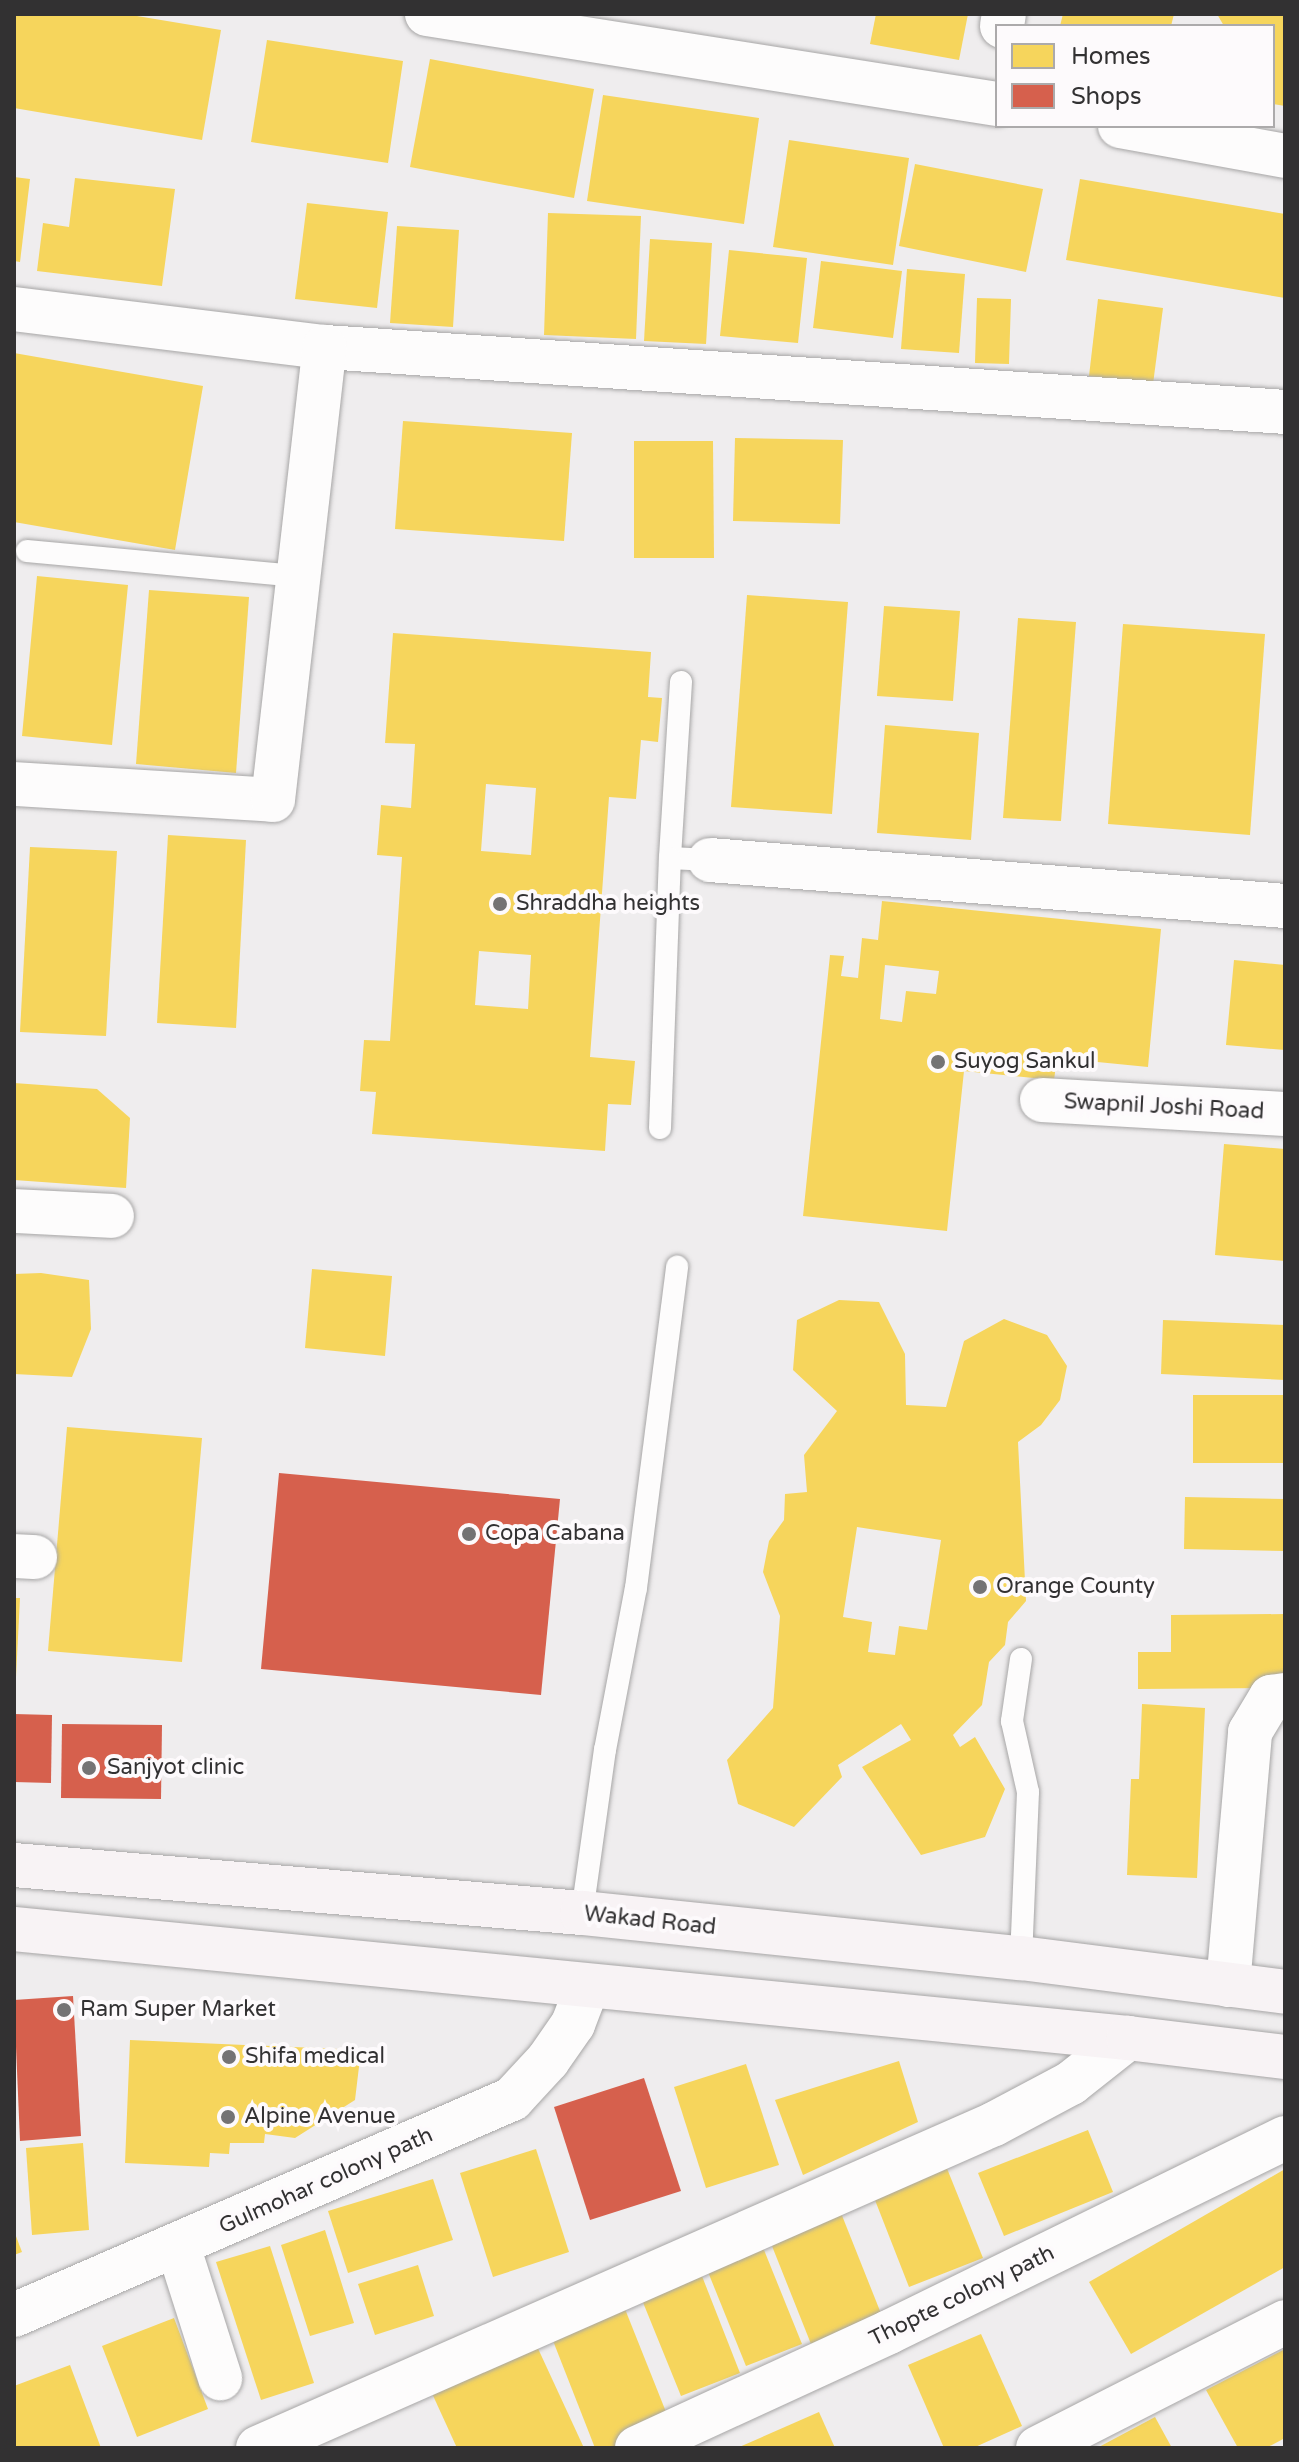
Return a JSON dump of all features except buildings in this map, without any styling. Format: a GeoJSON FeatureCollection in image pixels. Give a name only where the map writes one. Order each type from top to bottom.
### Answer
{"type":"FeatureCollection","features":[{"type":"Feature","properties":{"kind":"main road","name":"Wakad Road"},"geometry":{"type":"LineString","coordinates":[[14,1865],[582,1913],[1021,1958],[1285,1992]]}},
{"type":"Feature","properties":{"kind":"main road"},"geometry":{"type":"LineString","coordinates":[[14,1929],[1128,2038],[1285,2057]]}},
{"type":"Feature","properties":{"kind":"street"},"geometry":{"type":"LineString","coordinates":[[427,14],[995,104]]}},
{"type":"Feature","properties":{"kind":"street"},"geometry":{"type":"LineString","coordinates":[[1131,128],[1285,156]]}},
{"type":"Feature","properties":{"kind":"street"},"geometry":{"type":"LineString","coordinates":[[14,309],[325,347],[1285,412]]}},
{"type":"Feature","properties":{"kind":"street"},"geometry":{"type":"LineString","coordinates":[[14,784],[273,800],[325,347]]}},
{"type":"Feature","properties":{"kind":"street"},"geometry":{"type":"LineString","coordinates":[[690,859],[1285,906]]}},
{"type":"Feature","properties":{"kind":"street","name":"Swapnil Joshi Road"},"geometry":{"type":"LineString","coordinates":[[1042,1100],[1285,1114]]}},
{"type":"Feature","properties":{"kind":"street"},"geometry":{"type":"LineString","coordinates":[[14,1211],[112,1216]]}},
{"type":"Feature","properties":{"kind":"street"},"geometry":{"type":"LineString","coordinates":[[1228,1985],[1250,1732],[1271,1697],[1285,1695]]}},
{"type":"Feature","properties":{"kind":"street","name":"Gulmohar colony path"},"geometry":{"type":"LineString","coordinates":[[14,2315],[512,2099],[548,2060],[573,2024],[587,1987]]}},
{"type":"Feature","properties":{"kind":"street"},"geometry":{"type":"LineString","coordinates":[[258,2448],[994,2124],[1071,2083],[1128,2038]]}},
{"type":"Feature","properties":{"kind":"street","name":"Thopte colony path"},"geometry":{"type":"LineString","coordinates":[[637,2448],[889,2332],[1285,2138]]}},
{"type":"Feature","properties":{"kind":"street"},"geometry":{"type":"LineString","coordinates":[[178,2246],[220,2378]]}},
{"type":"Feature","properties":{"kind":"street"},"geometry":{"type":"LineString","coordinates":[[1038,2448],[1285,2322]]}},
{"type":"Feature","properties":{"kind":"lane"},"geometry":{"type":"LineString","coordinates":[[27,551],[298,576]]}},
{"type":"Feature","properties":{"kind":"lane"},"geometry":{"type":"LineString","coordinates":[[660,1128],[690,859],[681,682]]}},
{"type":"Feature","properties":{"kind":"lane"},"geometry":{"type":"LineString","coordinates":[[582,1913],[605,1750],[636,1588],[677,1267]]}},
{"type":"Feature","properties":{"kind":"lane"},"geometry":{"type":"LineString","coordinates":[[1021,1659],[1012,1721],[1028,1792],[1021,1958]]}},
{"type":"Feature","properties":{"kind":"place","name":"Shraddha heights"},"geometry":{"type":"Point","coordinates":[500,904]}},
{"type":"Feature","properties":{"kind":"place","name":"Suyog Sankul"},"geometry":{"type":"Point","coordinates":[938,1062]}},
{"type":"Feature","properties":{"kind":"place","name":"Copa Cabana"},"geometry":{"type":"Point","coordinates":[469,1534]}},
{"type":"Feature","properties":{"kind":"place","name":"Orange County"},"geometry":{"type":"Point","coordinates":[980,1587]}},
{"type":"Feature","properties":{"kind":"place","name":"Sanjyot clinic"},"geometry":{"type":"Point","coordinates":[89,1768]}},
{"type":"Feature","properties":{"kind":"place","name":"Ram Super Market"},"geometry":{"type":"Point","coordinates":[64,2010]}},
{"type":"Feature","properties":{"kind":"place","name":"Shifa medical"},"geometry":{"type":"Point","coordinates":[229,2057]}},
{"type":"Feature","properties":{"kind":"place","name":"Alpine Avenue"},"geometry":{"type":"Point","coordinates":[228,2117]}}]}
